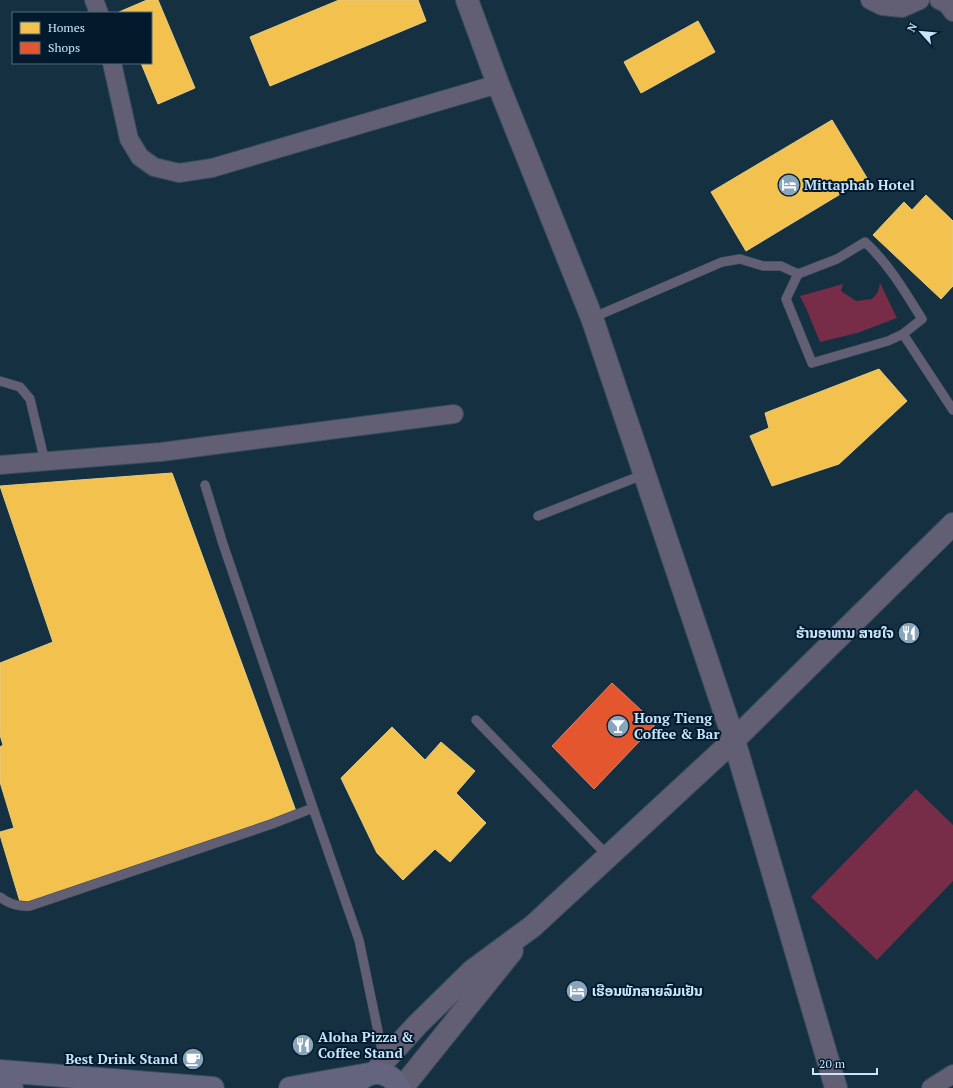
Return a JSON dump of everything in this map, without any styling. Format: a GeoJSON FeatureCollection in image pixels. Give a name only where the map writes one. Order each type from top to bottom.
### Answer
{"type":"FeatureCollection","features":[{"type":"Feature","properties":{"kind":"highway"},"geometry":{"type":"LineString","coordinates":[[0,1071],[213,1088]]}},
{"type":"Feature","properties":{"kind":"highway"},"geometry":{"type":"LineString","coordinates":[[290,1088],[384,1073],[397,1082],[400,1088]]}},
{"type":"Feature","properties":{"kind":"highway"},"geometry":{"type":"LineString","coordinates":[[0,1087],[12,1088]]}},
{"type":"Feature","properties":{"kind":"street"},"geometry":{"type":"LineString","coordinates":[[94,0],[99,12]]}},
{"type":"Feature","properties":{"kind":"street"},"geometry":{"type":"LineString","coordinates":[[467,0],[498,84],[592,318],[645,474],[734,740],[836,1088]]}},
{"type":"Feature","properties":{"kind":"street"},"geometry":{"type":"LineString","coordinates":[[870,0],[882,6],[902,8],[920,0]]}},
{"type":"Feature","properties":{"kind":"street"},"geometry":{"type":"LineString","coordinates":[[939,0],[947,4],[953,12]]}},
{"type":"Feature","properties":{"kind":"street"},"geometry":{"type":"LineString","coordinates":[[112,64],[129,139],[140,157],[154,167],[179,172],[212,168],[498,84]]}},
{"type":"Feature","properties":{"kind":"street"},"geometry":{"type":"LineString","coordinates":[[0,465],[161,452],[454,414]]}},
{"type":"Feature","properties":{"kind":"street"},"geometry":{"type":"LineString","coordinates":[[371,1074],[418,1024],[472,972],[533,926],[734,740],[953,524]]}},
{"type":"Feature","properties":{"kind":"street"},"geometry":{"type":"LineString","coordinates":[[400,1088],[533,926]]}},
{"type":"Feature","properties":{"kind":"street"},"geometry":{"type":"LineString","coordinates":[[931,1088],[953,1074]]}},
{"type":"Feature","properties":{"kind":"lane"},"geometry":{"type":"LineString","coordinates":[[865,242],[872,248],[899,281],[922,319],[903,334],[888,341],[812,363],[786,299],[798,274],[837,259],[865,242]]}},
{"type":"Feature","properties":{"kind":"lane"},"geometry":{"type":"LineString","coordinates":[[592,318],[722,262],[731,260],[740,259],[763,266],[781,266],[798,274]]}},
{"type":"Feature","properties":{"kind":"lane"},"geometry":{"type":"LineString","coordinates":[[903,334],[953,410]]}},
{"type":"Feature","properties":{"kind":"lane"},"geometry":{"type":"LineString","coordinates":[[0,381],[20,387],[30,398],[45,462]]}},
{"type":"Feature","properties":{"kind":"lane"},"geometry":{"type":"LineString","coordinates":[[538,516],[645,474]]}},
{"type":"Feature","properties":{"kind":"lane"},"geometry":{"type":"LineString","coordinates":[[205,486],[223,544],[359,940],[371,1074]]}},
{"type":"Feature","properties":{"kind":"lane"},"geometry":{"type":"LineString","coordinates":[[476,720],[608,856]]}},
{"type":"Feature","properties":{"kind":"lane"},"geometry":{"type":"LineString","coordinates":[[0,897],[13,905],[30,906],[249,832],[313,808]]}},
{"type":"Feature","properties":{"kind":"shaded area"},"geometry":{"type":"Polygon","coordinates":[[[880,283],[897,318],[857,333],[820,342],[800,296],[843,284],[841,291],[856,301],[872,299],[878,292],[880,283]]]}},
{"type":"Feature","properties":{"kind":"shaded area"},"geometry":{"type":"Polygon","coordinates":[[[916,789],[953,825],[953,881],[877,960],[811,897],[916,789]]]}},
{"type":"Feature","properties":{"kind":"building: Homes"},"geometry":{"type":"Polygon","coordinates":[[[147,0],[158,0],[195,88],[158,104],[141,64],[152,64],[152,12],[119,12],[147,0]]]}},
{"type":"Feature","properties":{"kind":"building: Homes"},"geometry":{"type":"Polygon","coordinates":[[[339,0],[418,0],[426,21],[270,86],[250,37],[339,0]]]}},
{"type":"Feature","properties":{"kind":"building: Homes"},"geometry":{"type":"Polygon","coordinates":[[[698,21],[715,52],[641,93],[624,62],[698,21]]]}},
{"type":"Feature","properties":{"kind":"building: Homes","name":"Mittaphab Hotel"},"geometry":{"type":"Polygon","coordinates":[[[832,120],[867,178],[746,251],[711,192],[832,120]]]}},
{"type":"Feature","properties":{"kind":"building: Homes"},"geometry":{"type":"Polygon","coordinates":[[[926,195],[953,221],[953,286],[941,299],[873,235],[904,202],[912,210],[926,195]]]}},
{"type":"Feature","properties":{"kind":"building: Homes"},"geometry":{"type":"Polygon","coordinates":[[[879,369],[907,401],[839,464],[772,486],[750,436],[769,428],[765,413],[879,369]]]}},
{"type":"Feature","properties":{"kind":"building: Homes"},"geometry":{"type":"Polygon","coordinates":[[[172,473],[297,814],[21,905],[0,835],[0,832],[14,828],[0,782],[0,747],[3,745],[0,735],[0,663],[53,642],[0,486],[172,473]]]}},
{"type":"Feature","properties":{"kind":"building: Homes"},"geometry":{"type":"Polygon","coordinates":[[[392,727],[425,760],[441,742],[475,771],[456,793],[486,823],[450,862],[435,849],[403,880],[377,853],[341,778],[392,727]]]}},
{"type":"Feature","properties":{"kind":"building: Shops"},"geometry":{"type":"Polygon","coordinates":[[[612,683],[656,724],[594,789],[552,746],[612,683]]]}},
{"type":"Feature","properties":{"kind":"place","name":"Mittaphab Hotel"},"geometry":{"type":"Point","coordinates":[789,185]}},
{"type":"Feature","properties":{"kind":"place","name":"ຮ້ານອາຫານ ສາຍໃຈ"},"geometry":{"type":"Point","coordinates":[909,633]}},
{"type":"Feature","properties":{"kind":"place","name":"Hong Tieng Coffee & Bar"},"geometry":{"type":"Point","coordinates":[618,726]}},
{"type":"Feature","properties":{"kind":"place","name":"ເຮືອນພັກສາຍລົມເຢັນ"},"geometry":{"type":"Point","coordinates":[577,991]}},
{"type":"Feature","properties":{"kind":"place","name":"Aloha Pizza & Coffee Stand"},"geometry":{"type":"Point","coordinates":[303,1045]}},
{"type":"Feature","properties":{"kind":"place","name":"Best Drink Stand"},"geometry":{"type":"Point","coordinates":[193,1059]}}]}
